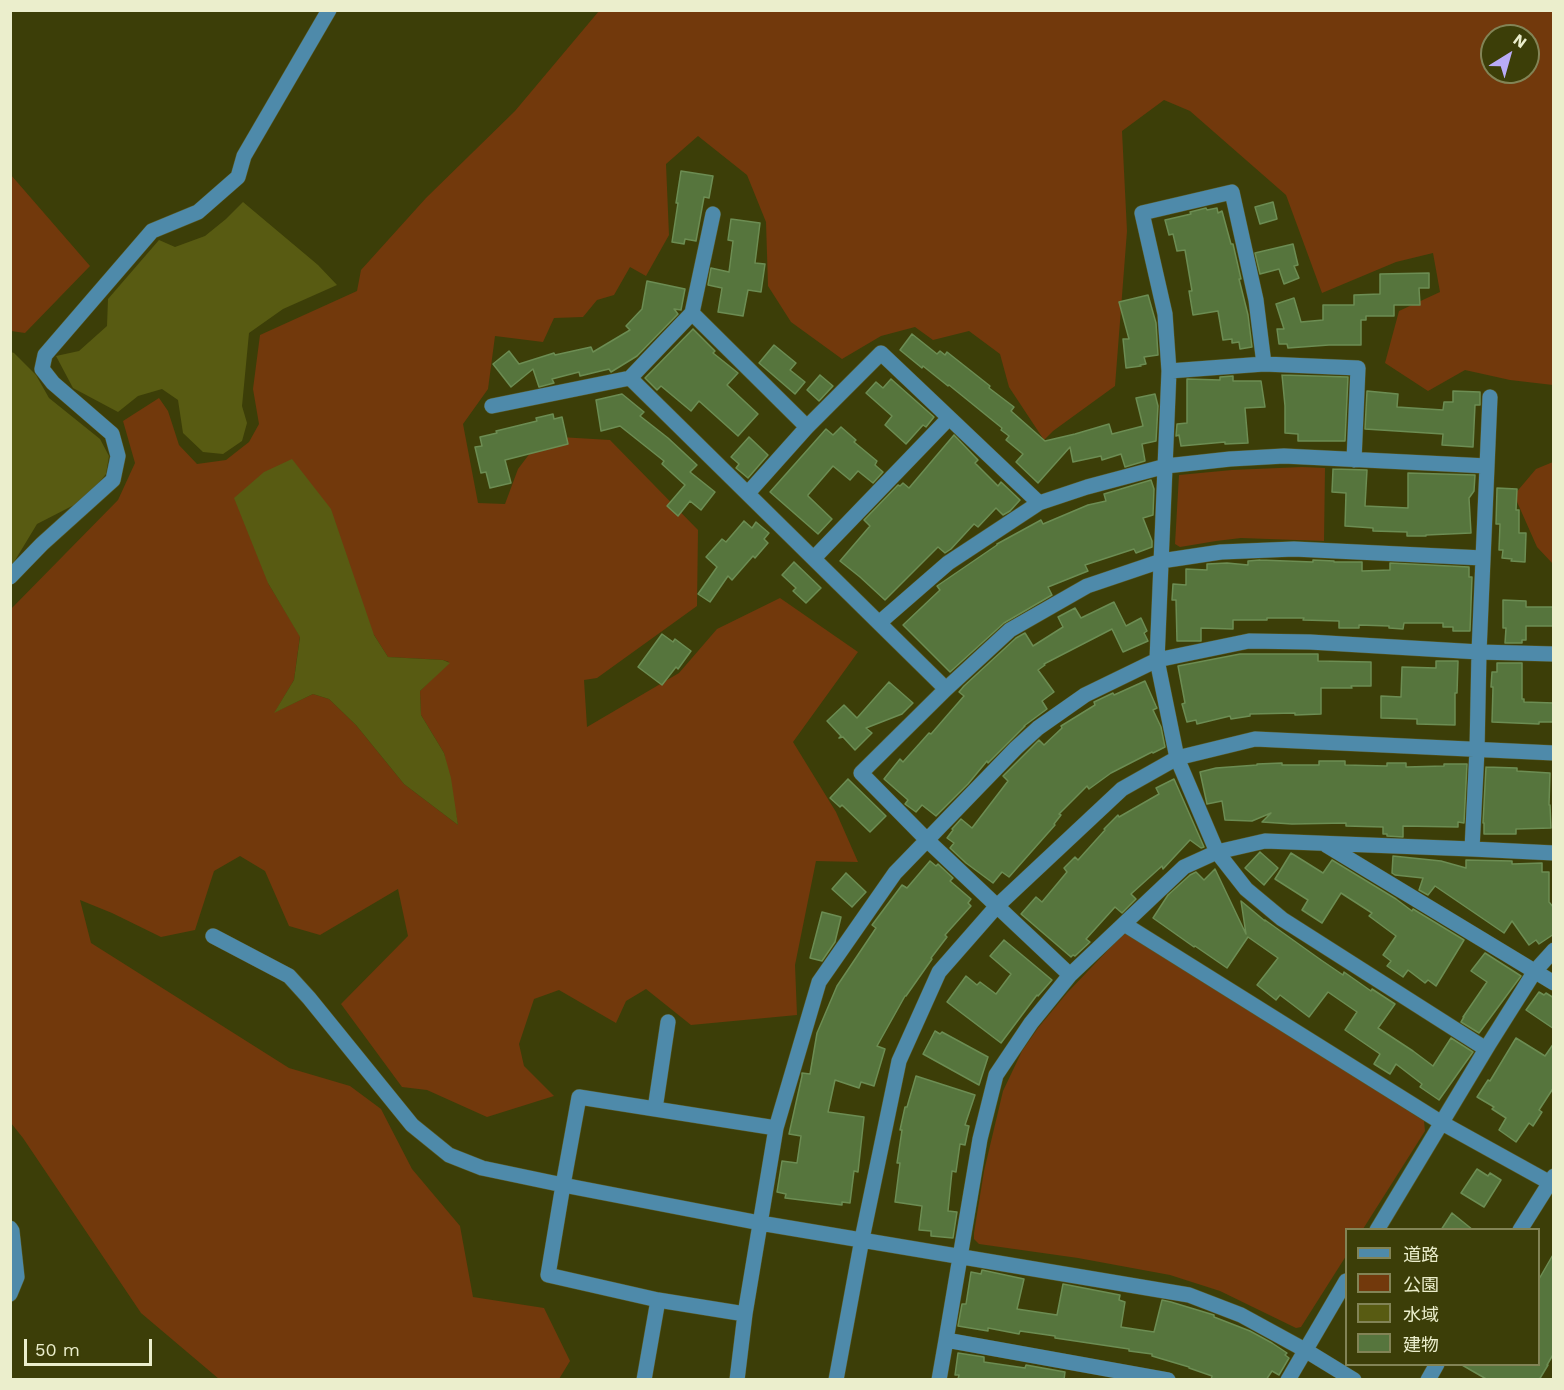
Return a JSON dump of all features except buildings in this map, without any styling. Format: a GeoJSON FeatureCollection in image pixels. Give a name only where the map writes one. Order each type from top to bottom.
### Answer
{"type":"FeatureCollection","features":[{"type":"Feature","properties":{"kind":"street"},"geometry":{"type":"LineString","coordinates":[[10,577],[42,544],[113,480],[118,456],[112,434],[53,383],[42,369],[45,355],[152,231],[198,212],[238,177],[244,156],[328,10]]}},
{"type":"Feature","properties":{"kind":"street"},"geometry":{"type":"LineString","coordinates":[[1264,364],[1256,300],[1232,192],[1142,213],[1165,314],[1169,371],[1157,660],[1177,758],[1217,852],[1246,889],[1282,919],[1486,1049]]}},
{"type":"Feature","properties":{"kind":"street"},"geometry":{"type":"LineString","coordinates":[[492,406],[630,378],[692,313],[713,214]]}},
{"type":"Feature","properties":{"kind":"street"},"geometry":{"type":"LineString","coordinates":[[692,313],[807,428]]}},
{"type":"Feature","properties":{"kind":"street"},"geometry":{"type":"LineString","coordinates":[[748,494],[807,428],[881,353],[1039,503]]}},
{"type":"Feature","properties":{"kind":"street"},"geometry":{"type":"LineString","coordinates":[[1169,371],[1264,364],[1358,368],[1354,459]]}},
{"type":"Feature","properties":{"kind":"street"},"geometry":{"type":"LineString","coordinates":[[630,378],[946,689]]}},
{"type":"Feature","properties":{"kind":"street"},"geometry":{"type":"LineString","coordinates":[[1472,849],[1490,397]]}},
{"type":"Feature","properties":{"kind":"street"},"geometry":{"type":"LineString","coordinates":[[814,558],[949,418]]}},
{"type":"Feature","properties":{"kind":"street"},"geometry":{"type":"LineString","coordinates":[[879,623],[948,563],[1039,503],[1166,466],[1284,456],[1486,466]]}},
{"type":"Feature","properties":{"kind":"street"},"geometry":{"type":"LineString","coordinates":[[1070,975],[996,907],[861,773],[1010,630],[1087,586],[1161,561],[1221,552],[1294,549],[1483,558]]}},
{"type":"Feature","properties":{"kind":"street"},"geometry":{"type":"LineString","coordinates":[[737,1380],[745,1314],[776,1128],[819,982],[895,873],[1038,728],[1085,695],[1157,660],[1249,641],[1554,654]]}},
{"type":"Feature","properties":{"kind":"street"},"geometry":{"type":"LineString","coordinates":[[836,1380],[862,1239],[899,1061],[939,972],[996,907],[1122,789],[1177,758],[1255,739],[1554,753]]}},
{"type":"Feature","properties":{"kind":"street"},"geometry":{"type":"LineString","coordinates":[[939,1380],[980,1139],[996,1075],[1031,1023],[1070,975],[1184,867],[1217,852],[1265,841],[1554,853]]}},
{"type":"Feature","properties":{"kind":"street"},"geometry":{"type":"LineString","coordinates":[[1324,843],[1554,983]]}},
{"type":"Feature","properties":{"kind":"street"},"geometry":{"type":"LineString","coordinates":[[1124,924],[1442,1123],[1552,1181],[1521,1228]]}},
{"type":"Feature","properties":{"kind":"street"},"geometry":{"type":"LineString","coordinates":[[213,936],[289,976],[412,1125],[448,1155],[482,1168],[563,1185],[760,1222],[1189,1295],[1241,1315],[1354,1380]]}},
{"type":"Feature","properties":{"kind":"street"},"geometry":{"type":"LineString","coordinates":[[1378,1228],[1535,971],[1554,950]]}},
{"type":"Feature","properties":{"kind":"street"},"geometry":{"type":"LineString","coordinates":[[655,1109],[668,1022]]}},
{"type":"Feature","properties":{"kind":"street"},"geometry":{"type":"LineString","coordinates":[[745,1314],[658,1300],[548,1275],[563,1185],[579,1097],[776,1128]]}},
{"type":"Feature","properties":{"kind":"street"},"geometry":{"type":"LineString","coordinates":[[10,1228],[17,1277],[10,1294]]}},
{"type":"Feature","properties":{"kind":"street"},"geometry":{"type":"LineString","coordinates":[[1288,1380],[1345,1284]]}},
{"type":"Feature","properties":{"kind":"street"},"geometry":{"type":"LineString","coordinates":[[644,1380],[658,1300]]}},
{"type":"Feature","properties":{"kind":"street"},"geometry":{"type":"LineString","coordinates":[[946,1340],[1168,1380]]}},
{"type":"Feature","properties":{"kind":"street"},"geometry":{"type":"LineString","coordinates":[[1428,1380],[1436,1366]]}},
{"type":"Feature","properties":{"kind":"green space"},"geometry":{"type":"Polygon","coordinates":[[[599,11],[1553,11],[1553,385],[1510,380],[1465,370],[1428,391],[1385,363],[1399,311],[1440,292],[1433,253],[1396,262],[1322,293],[1286,195],[1190,111],[1164,100],[1122,131],[1127,231],[1115,386],[1044,440],[1009,387],[1000,354],[969,331],[933,340],[915,327],[881,336],[842,359],[791,322],[768,286],[766,222],[747,175],[698,136],[666,164],[669,235],[646,276],[630,267],[614,295],[597,300],[583,317],[554,318],[543,342],[495,336],[488,389],[463,424],[478,503],[505,504],[518,469],[543,436],[610,440],[698,530],[697,606],[597,678],[584,680],[587,727],[679,673],[717,629],[780,598],[858,652],[793,742],[836,812],[858,862],[816,861],[795,965],[797,1015],[691,1025],[646,989],[626,1001],[616,1023],[559,990],[534,999],[519,1044],[524,1066],[554,1096],[487,1117],[427,1090],[402,1087],[341,1004],[408,936],[398,889],[320,935],[289,926],[265,871],[240,856],[214,871],[195,930],[161,937],[80,900],[91,943],[289,1068],[350,1086],[381,1109],[412,1169],[460,1226],[473,1297],[544,1308],[570,1361],[559,1379],[219,1379],[141,1313],[11,1123],[10,610],[118,500],[135,463],[123,421],[159,398],[168,411],[179,445],[197,464],[226,460],[249,442],[259,424],[253,389],[260,335],[357,291],[361,270],[426,198],[515,111],[599,11]],[[268,583],[300,636],[294,680],[275,712],[313,694],[329,699],[356,725],[404,784],[458,825],[444,753],[421,715],[420,691],[449,662],[388,657],[374,635],[268,583]]]}},
{"type":"Feature","properties":{"kind":"green space"},"geometry":{"type":"Polygon","coordinates":[[[11,175],[90,266],[25,333],[11,331],[11,175]]]}},
{"type":"Feature","properties":{"kind":"green space"},"geometry":{"type":"Polygon","coordinates":[[[1553,462],[1553,564],[1537,547],[1514,495],[1536,469],[1553,462]]]}},
{"type":"Feature","properties":{"kind":"green space"},"geometry":{"type":"Polygon","coordinates":[[[1302,467],[1325,468],[1324,541],[1241,538],[1180,547],[1175,544],[1179,475],[1302,467]]]}},
{"type":"Feature","properties":{"kind":"green space"},"geometry":{"type":"Polygon","coordinates":[[[1127,930],[1424,1121],[1425,1131],[1364,1228],[1345,1228],[1345,1258],[1301,1327],[1296,1328],[1220,1291],[1170,1275],[1078,1258],[979,1244],[974,1239],[984,1171],[1003,1091],[1022,1051],[1067,993],[1127,930]]]}},
{"type":"Feature","properties":{"kind":"water"},"geometry":{"type":"Polygon","coordinates":[[[243,202],[318,265],[337,285],[283,309],[249,333],[242,406],[247,423],[242,441],[223,454],[203,452],[183,433],[178,400],[162,389],[138,396],[118,412],[73,388],[56,356],[79,351],[107,326],[108,299],[159,240],[175,247],[205,236],[243,202]]]}},
{"type":"Feature","properties":{"kind":"water"},"geometry":{"type":"Polygon","coordinates":[[[11,352],[36,375],[49,398],[100,439],[109,456],[106,474],[97,485],[74,505],[37,524],[11,567],[11,352]]]}},
{"type":"Feature","properties":{"kind":"water"},"geometry":{"type":"Polygon","coordinates":[[[292,459],[331,509],[374,635],[388,657],[443,660],[450,663],[420,691],[421,715],[444,753],[451,778],[458,825],[404,784],[356,725],[329,699],[313,694],[274,713],[294,680],[300,637],[268,583],[234,498],[264,472],[292,459]]]}}]}
